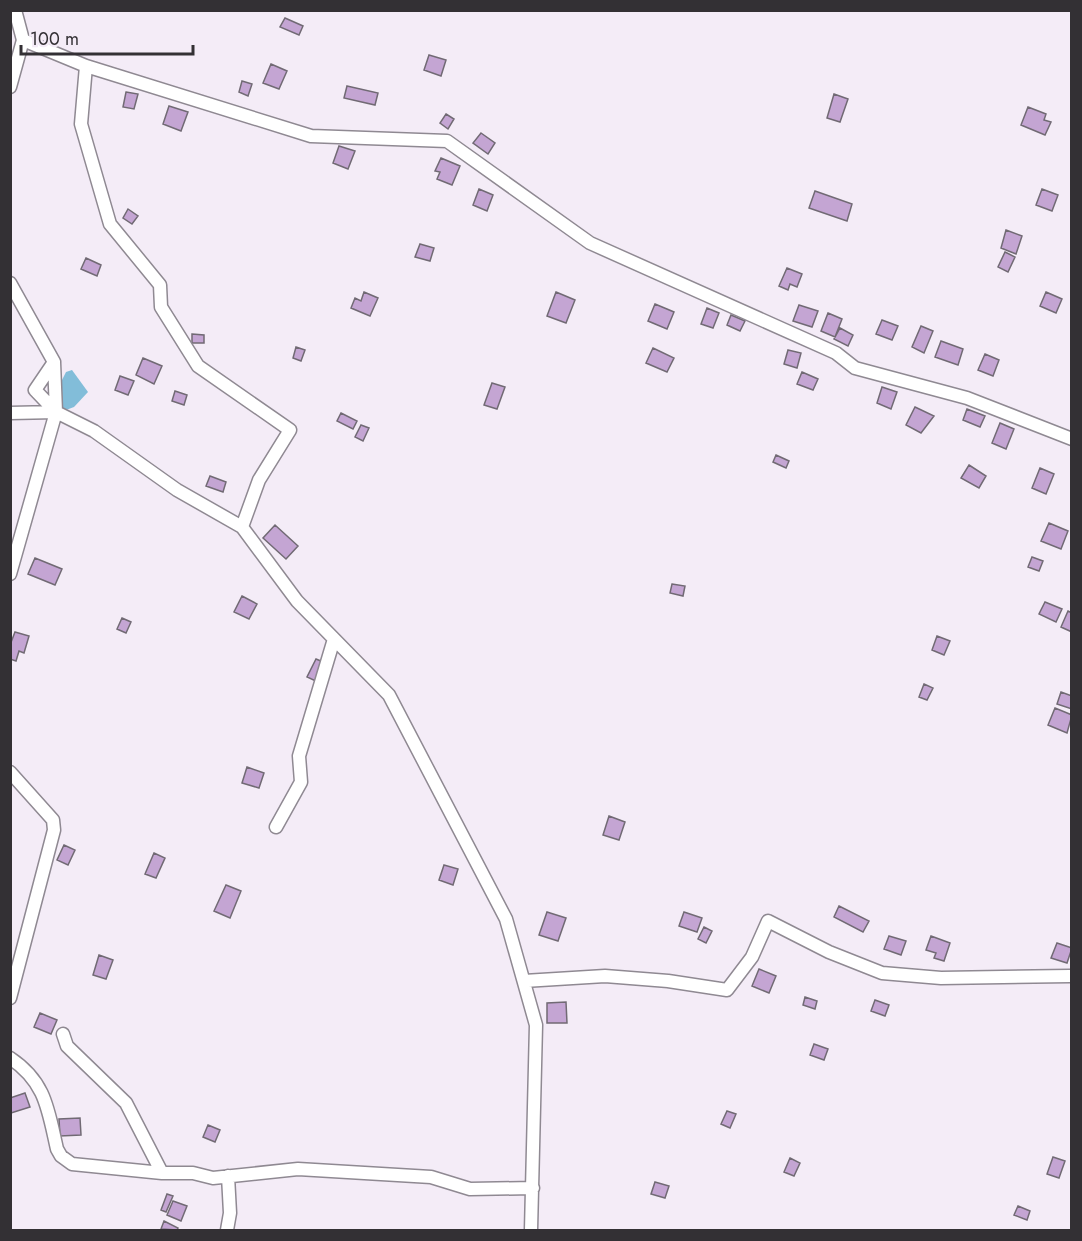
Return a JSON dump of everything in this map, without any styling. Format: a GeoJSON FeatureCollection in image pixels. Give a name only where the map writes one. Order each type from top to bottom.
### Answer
{"type":"FeatureCollection","features":[{"type":"Feature","properties":{"kind":"street"},"geometry":{"type":"LineString","coordinates":[[10,87],[23,40],[15,10]]}},
{"type":"Feature","properties":{"kind":"street"},"geometry":{"type":"LineString","coordinates":[[23,40],[86,66],[311,136],[447,141],[590,243],[836,352],[855,368],[967,398],[1071,439]]}},
{"type":"Feature","properties":{"kind":"street"},"geometry":{"type":"LineString","coordinates":[[86,66],[81,124],[110,224],[160,285],[161,307],[198,366],[290,430],[259,480],[242,527]]}},
{"type":"Feature","properties":{"kind":"street"},"geometry":{"type":"LineString","coordinates":[[10,283],[54,362],[56,412],[10,574]]}},
{"type":"Feature","properties":{"kind":"street"},"geometry":{"type":"LineString","coordinates":[[54,362],[35,390],[56,412],[94,431],[177,490],[242,527],[297,601],[389,695],[506,919],[537,1025],[531,1230]]}},
{"type":"Feature","properties":{"kind":"street"},"geometry":{"type":"LineString","coordinates":[[10,413],[56,412]]}},
{"type":"Feature","properties":{"kind":"street"},"geometry":{"type":"LineString","coordinates":[[276,827],[301,782],[299,756],[334,639]]}},
{"type":"Feature","properties":{"kind":"street"},"geometry":{"type":"LineString","coordinates":[[10,772],[52,820],[54,831],[10,998]]}},
{"type":"Feature","properties":{"kind":"street"},"geometry":{"type":"LineString","coordinates":[[524,981],[605,976],[668,981],[728,990],[752,957],[768,921],[829,952],[882,973],[941,978],[1070,976]]}},
{"type":"Feature","properties":{"kind":"street"},"geometry":{"type":"LineString","coordinates":[[63,1034],[67,1046],[126,1103],[162,1173]]}},
{"type":"Feature","properties":{"kind":"street"},"geometry":{"type":"LineString","coordinates":[[10,1058],[38,1083],[45,1098],[57,1149],[67,1162],[162,1173],[194,1173],[213,1178],[298,1169],[431,1177],[470,1189],[533,1188]]}},
{"type":"Feature","properties":{"kind":"street"},"geometry":{"type":"LineString","coordinates":[[227,1230],[230,1213],[228,1176]]}},
{"type":"Feature","properties":{"kind":"water"},"geometry":{"type":"Polygon","coordinates":[[[72,370],[88,392],[74,407],[66,410],[61,408],[57,390],[66,372],[72,370]]]}},
{"type":"Feature","properties":{"kind":"building"},"geometry":{"type":"Polygon","coordinates":[[[285,18],[303,26],[299,35],[280,27],[285,18]]]}},
{"type":"Feature","properties":{"kind":"building"},"geometry":{"type":"Polygon","coordinates":[[[429,55],[446,60],[441,76],[424,70],[429,55]]]}},
{"type":"Feature","properties":{"kind":"building"},"geometry":{"type":"Polygon","coordinates":[[[271,64],[287,71],[279,89],[263,83],[271,64]]]}},
{"type":"Feature","properties":{"kind":"building"},"geometry":{"type":"Polygon","coordinates":[[[242,81],[252,84],[248,96],[239,92],[242,81]]]}},
{"type":"Feature","properties":{"kind":"building"},"geometry":{"type":"Polygon","coordinates":[[[347,86],[378,93],[375,105],[344,98],[347,86]]]}},
{"type":"Feature","properties":{"kind":"building"},"geometry":{"type":"Polygon","coordinates":[[[126,92],[138,94],[134,109],[123,107],[126,92]]]}},
{"type":"Feature","properties":{"kind":"building"},"geometry":{"type":"Polygon","coordinates":[[[834,94],[848,99],[840,122],[827,118],[834,94]]]}},
{"type":"Feature","properties":{"kind":"building"},"geometry":{"type":"Polygon","coordinates":[[[169,106],[188,112],[181,131],[163,124],[169,106]]]}},
{"type":"Feature","properties":{"kind":"building"},"geometry":{"type":"Polygon","coordinates":[[[1028,107],[1046,114],[1044,120],[1051,122],[1045,135],[1021,125],[1028,107]]]}},
{"type":"Feature","properties":{"kind":"building"},"geometry":{"type":"Polygon","coordinates":[[[446,114],[454,119],[448,129],[440,123],[446,114]]]}},
{"type":"Feature","properties":{"kind":"building"},"geometry":{"type":"Polygon","coordinates":[[[481,133],[495,143],[488,154],[473,143],[481,133]]]}},
{"type":"Feature","properties":{"kind":"building"},"geometry":{"type":"Polygon","coordinates":[[[339,146],[355,151],[348,169],[333,163],[339,146]]]}},
{"type":"Feature","properties":{"kind":"building"},"geometry":{"type":"Polygon","coordinates":[[[441,158],[460,166],[452,185],[437,179],[440,172],[435,171],[441,158]]]}},
{"type":"Feature","properties":{"kind":"building"},"geometry":{"type":"Polygon","coordinates":[[[479,189],[493,195],[487,211],[473,205],[479,189]]]}},
{"type":"Feature","properties":{"kind":"building"},"geometry":{"type":"Polygon","coordinates":[[[1042,189],[1058,195],[1052,211],[1036,205],[1042,189]]]}},
{"type":"Feature","properties":{"kind":"building"},"geometry":{"type":"Polygon","coordinates":[[[815,191],[852,204],[847,221],[809,208],[815,191]]]}},
{"type":"Feature","properties":{"kind":"building"},"geometry":{"type":"Polygon","coordinates":[[[128,209],[138,216],[132,224],[123,218],[128,209]]]}},
{"type":"Feature","properties":{"kind":"building"},"geometry":{"type":"Polygon","coordinates":[[[1006,230],[1022,236],[1016,254],[1001,248],[1006,230]]]}},
{"type":"Feature","properties":{"kind":"building"},"geometry":{"type":"Polygon","coordinates":[[[420,244],[434,248],[430,261],[415,257],[420,244]]]}},
{"type":"Feature","properties":{"kind":"building"},"geometry":{"type":"Polygon","coordinates":[[[1005,252],[1015,257],[1008,272],[998,267],[1005,252]]]}},
{"type":"Feature","properties":{"kind":"building"},"geometry":{"type":"Polygon","coordinates":[[[86,258],[101,265],[97,276],[81,269],[86,258]]]}},
{"type":"Feature","properties":{"kind":"building"},"geometry":{"type":"Polygon","coordinates":[[[787,268],[802,274],[797,287],[790,284],[788,290],[779,286],[787,268]]]}},
{"type":"Feature","properties":{"kind":"building"},"geometry":{"type":"Polygon","coordinates":[[[364,292],[378,298],[370,316],[351,308],[355,298],[361,301],[364,292]]]}},
{"type":"Feature","properties":{"kind":"building"},"geometry":{"type":"Polygon","coordinates":[[[556,292],[575,300],[566,323],[547,316],[556,292]]]}},
{"type":"Feature","properties":{"kind":"building"},"geometry":{"type":"Polygon","coordinates":[[[1046,292],[1062,299],[1056,313],[1040,306],[1046,292]]]}},
{"type":"Feature","properties":{"kind":"building"},"geometry":{"type":"Polygon","coordinates":[[[655,304],[674,312],[667,329],[648,321],[655,304]]]}},
{"type":"Feature","properties":{"kind":"building"},"geometry":{"type":"Polygon","coordinates":[[[799,305],[818,311],[812,327],[793,321],[799,305]]]}},
{"type":"Feature","properties":{"kind":"building"},"geometry":{"type":"Polygon","coordinates":[[[707,308],[719,313],[713,328],[701,324],[707,308]]]}},
{"type":"Feature","properties":{"kind":"building"},"geometry":{"type":"Polygon","coordinates":[[[828,313],[842,319],[835,337],[821,331],[828,313]]]}},
{"type":"Feature","properties":{"kind":"building"},"geometry":{"type":"Polygon","coordinates":[[[731,315],[745,321],[740,331],[727,325],[731,315]]]}},
{"type":"Feature","properties":{"kind":"building"},"geometry":{"type":"Polygon","coordinates":[[[882,320],[898,326],[892,340],[876,334],[882,320]]]}},
{"type":"Feature","properties":{"kind":"building"},"geometry":{"type":"Polygon","coordinates":[[[921,326],[933,331],[924,353],[912,347],[921,326]]]}},
{"type":"Feature","properties":{"kind":"building"},"geometry":{"type":"Polygon","coordinates":[[[840,328],[853,335],[848,346],[834,339],[840,328]]]}},
{"type":"Feature","properties":{"kind":"building"},"geometry":{"type":"Polygon","coordinates":[[[192,334],[204,335],[204,343],[192,343],[192,334]]]}},
{"type":"Feature","properties":{"kind":"building"},"geometry":{"type":"Polygon","coordinates":[[[941,341],[963,349],[958,365],[935,357],[941,341]]]}},
{"type":"Feature","properties":{"kind":"building"},"geometry":{"type":"Polygon","coordinates":[[[296,347],[305,350],[301,361],[293,358],[296,347]]]}},
{"type":"Feature","properties":{"kind":"building"},"geometry":{"type":"Polygon","coordinates":[[[653,348],[674,358],[667,372],[646,363],[653,348]]]}},
{"type":"Feature","properties":{"kind":"building"},"geometry":{"type":"Polygon","coordinates":[[[788,350],[801,353],[797,368],[784,364],[788,350]]]}},
{"type":"Feature","properties":{"kind":"building"},"geometry":{"type":"Polygon","coordinates":[[[985,354],[999,360],[993,376],[978,370],[985,354]]]}},
{"type":"Feature","properties":{"kind":"building"},"geometry":{"type":"Polygon","coordinates":[[[143,358],[162,366],[154,384],[136,375],[143,358]]]}},
{"type":"Feature","properties":{"kind":"building"},"geometry":{"type":"Polygon","coordinates":[[[802,372],[818,379],[813,390],[797,384],[802,372]]]}},
{"type":"Feature","properties":{"kind":"building"},"geometry":{"type":"Polygon","coordinates":[[[120,376],[134,381],[128,395],[115,390],[120,376]]]}},
{"type":"Feature","properties":{"kind":"building"},"geometry":{"type":"Polygon","coordinates":[[[492,383],[505,387],[497,409],[484,405],[492,383]]]}},
{"type":"Feature","properties":{"kind":"building"},"geometry":{"type":"Polygon","coordinates":[[[882,387],[897,392],[891,409],[877,403],[882,387]]]}},
{"type":"Feature","properties":{"kind":"building"},"geometry":{"type":"Polygon","coordinates":[[[175,391],[187,395],[184,405],[172,401],[175,391]]]}},
{"type":"Feature","properties":{"kind":"building"},"geometry":{"type":"Polygon","coordinates":[[[915,407],[934,416],[921,433],[906,425],[915,407]]]}},
{"type":"Feature","properties":{"kind":"building"},"geometry":{"type":"Polygon","coordinates":[[[967,409],[985,416],[980,427],[963,420],[967,409]]]}},
{"type":"Feature","properties":{"kind":"building"},"geometry":{"type":"Polygon","coordinates":[[[341,413],[357,421],[353,429],[337,421],[341,413]]]}},
{"type":"Feature","properties":{"kind":"building"},"geometry":{"type":"Polygon","coordinates":[[[1000,423],[1014,429],[1006,449],[992,443],[1000,423]]]}},
{"type":"Feature","properties":{"kind":"building"},"geometry":{"type":"Polygon","coordinates":[[[361,425],[369,428],[363,441],[355,437],[361,425]]]}},
{"type":"Feature","properties":{"kind":"building"},"geometry":{"type":"Polygon","coordinates":[[[776,455],[789,461],[786,468],[773,462],[776,455]]]}},
{"type":"Feature","properties":{"kind":"building"},"geometry":{"type":"Polygon","coordinates":[[[969,465],[986,476],[979,488],[961,478],[969,465]]]}},
{"type":"Feature","properties":{"kind":"building"},"geometry":{"type":"Polygon","coordinates":[[[1040,468],[1054,474],[1046,494],[1032,488],[1040,468]]]}},
{"type":"Feature","properties":{"kind":"building"},"geometry":{"type":"Polygon","coordinates":[[[210,476],[226,482],[223,492],[206,486],[210,476]]]}},
{"type":"Feature","properties":{"kind":"building"},"geometry":{"type":"Polygon","coordinates":[[[1049,523],[1068,531],[1061,549],[1041,541],[1049,523]]]}},
{"type":"Feature","properties":{"kind":"building"},"geometry":{"type":"Polygon","coordinates":[[[275,525],[298,546],[286,559],[263,538],[275,525]]]}},
{"type":"Feature","properties":{"kind":"building"},"geometry":{"type":"Polygon","coordinates":[[[1032,557],[1043,561],[1039,571],[1028,567],[1032,557]]]}},
{"type":"Feature","properties":{"kind":"building"},"geometry":{"type":"Polygon","coordinates":[[[35,558],[62,569],[55,585],[28,574],[35,558]]]}},
{"type":"Feature","properties":{"kind":"building"},"geometry":{"type":"Polygon","coordinates":[[[672,584],[685,586],[683,596],[670,593],[672,584]]]}},
{"type":"Feature","properties":{"kind":"building"},"geometry":{"type":"Polygon","coordinates":[[[242,596],[257,604],[249,619],[234,612],[242,596]]]}},
{"type":"Feature","properties":{"kind":"building"},"geometry":{"type":"Polygon","coordinates":[[[1045,602],[1062,609],[1056,622],[1039,614],[1045,602]]]}},
{"type":"Feature","properties":{"kind":"building"},"geometry":{"type":"Polygon","coordinates":[[[1068,611],[1072,613],[1072,632],[1061,627],[1068,611]]]}},
{"type":"Feature","properties":{"kind":"building"},"geometry":{"type":"Polygon","coordinates":[[[122,618],[131,622],[126,633],[117,629],[122,618]]]}},
{"type":"Feature","properties":{"kind":"building"},"geometry":{"type":"Polygon","coordinates":[[[15,632],[29,636],[24,653],[19,651],[16,661],[10,659],[10,645],[15,632]]]}},
{"type":"Feature","properties":{"kind":"building"},"geometry":{"type":"Polygon","coordinates":[[[937,636],[950,641],[944,655],[932,650],[937,636]]]}},
{"type":"Feature","properties":{"kind":"building"},"geometry":{"type":"Polygon","coordinates":[[[316,659],[328,664],[320,683],[307,677],[316,659]]]}},
{"type":"Feature","properties":{"kind":"building"},"geometry":{"type":"Polygon","coordinates":[[[924,684],[933,688],[927,700],[919,697],[924,684]]]}},
{"type":"Feature","properties":{"kind":"building"},"geometry":{"type":"Polygon","coordinates":[[[1061,692],[1072,696],[1072,709],[1057,704],[1061,692]]]}},
{"type":"Feature","properties":{"kind":"building"},"geometry":{"type":"Polygon","coordinates":[[[1055,708],[1072,715],[1067,733],[1048,725],[1055,708]]]}},
{"type":"Feature","properties":{"kind":"building"},"geometry":{"type":"Polygon","coordinates":[[[247,767],[264,773],[259,788],[242,783],[247,767]]]}},
{"type":"Feature","properties":{"kind":"building"},"geometry":{"type":"Polygon","coordinates":[[[609,816],[625,822],[619,840],[603,835],[609,816]]]}},
{"type":"Feature","properties":{"kind":"building"},"geometry":{"type":"Polygon","coordinates":[[[64,845],[75,850],[68,865],[57,860],[64,845]]]}},
{"type":"Feature","properties":{"kind":"building"},"geometry":{"type":"Polygon","coordinates":[[[154,853],[165,858],[156,878],[145,874],[154,853]]]}},
{"type":"Feature","properties":{"kind":"building"},"geometry":{"type":"Polygon","coordinates":[[[444,865],[458,869],[453,885],[439,880],[444,865]]]}},
{"type":"Feature","properties":{"kind":"building"},"geometry":{"type":"Polygon","coordinates":[[[226,885],[241,891],[230,918],[214,911],[226,885]]]}},
{"type":"Feature","properties":{"kind":"building"},"geometry":{"type":"Polygon","coordinates":[[[839,906],[869,921],[863,932],[834,917],[839,906]]]}},
{"type":"Feature","properties":{"kind":"building"},"geometry":{"type":"Polygon","coordinates":[[[547,912],[566,918],[558,941],[539,935],[547,912]]]}},
{"type":"Feature","properties":{"kind":"building"},"geometry":{"type":"Polygon","coordinates":[[[684,912],[702,918],[697,932],[679,926],[684,912]]]}},
{"type":"Feature","properties":{"kind":"building"},"geometry":{"type":"Polygon","coordinates":[[[704,927],[712,931],[706,943],[698,939],[704,927]]]}},
{"type":"Feature","properties":{"kind":"building"},"geometry":{"type":"Polygon","coordinates":[[[889,936],[906,941],[901,955],[884,949],[889,936]]]}},
{"type":"Feature","properties":{"kind":"building"},"geometry":{"type":"Polygon","coordinates":[[[931,936],[950,943],[944,961],[934,958],[936,953],[926,950],[931,936]]]}},
{"type":"Feature","properties":{"kind":"building"},"geometry":{"type":"Polygon","coordinates":[[[1057,943],[1072,948],[1067,963],[1051,958],[1057,943]]]}},
{"type":"Feature","properties":{"kind":"building"},"geometry":{"type":"Polygon","coordinates":[[[99,955],[113,960],[106,979],[93,975],[99,955]]]}},
{"type":"Feature","properties":{"kind":"building"},"geometry":{"type":"Polygon","coordinates":[[[759,969],[776,976],[769,993],[752,986],[759,969]]]}},
{"type":"Feature","properties":{"kind":"building"},"geometry":{"type":"Polygon","coordinates":[[[805,997],[817,1001],[815,1009],[803,1005],[805,997]]]}},
{"type":"Feature","properties":{"kind":"building"},"geometry":{"type":"Polygon","coordinates":[[[875,1000],[889,1005],[885,1016],[871,1011],[875,1000]]]}},
{"type":"Feature","properties":{"kind":"building"},"geometry":{"type":"Polygon","coordinates":[[[566,1002],[567,1023],[547,1023],[547,1003],[566,1002]]]}},
{"type":"Feature","properties":{"kind":"building"},"geometry":{"type":"Polygon","coordinates":[[[40,1013],[57,1020],[51,1034],[34,1027],[40,1013]]]}},
{"type":"Feature","properties":{"kind":"building"},"geometry":{"type":"Polygon","coordinates":[[[814,1044],[828,1049],[824,1060],[810,1055],[814,1044]]]}},
{"type":"Feature","properties":{"kind":"building"},"geometry":{"type":"Polygon","coordinates":[[[25,1093],[30,1107],[11,1113],[10,1098],[25,1093]]]}},
{"type":"Feature","properties":{"kind":"building"},"geometry":{"type":"Polygon","coordinates":[[[727,1111],[736,1114],[730,1128],[721,1124],[727,1111]]]}},
{"type":"Feature","properties":{"kind":"building"},"geometry":{"type":"Polygon","coordinates":[[[80,1118],[81,1135],[60,1136],[59,1119],[80,1118]]]}},
{"type":"Feature","properties":{"kind":"building"},"geometry":{"type":"Polygon","coordinates":[[[208,1125],[220,1130],[215,1142],[203,1137],[208,1125]]]}},
{"type":"Feature","properties":{"kind":"building"},"geometry":{"type":"Polygon","coordinates":[[[1053,1157],[1065,1161],[1059,1178],[1047,1174],[1053,1157]]]}},
{"type":"Feature","properties":{"kind":"building"},"geometry":{"type":"Polygon","coordinates":[[[790,1158],[800,1163],[794,1176],[784,1172],[790,1158]]]}},
{"type":"Feature","properties":{"kind":"building"},"geometry":{"type":"Polygon","coordinates":[[[655,1182],[669,1186],[665,1198],[651,1194],[655,1182]]]}},
{"type":"Feature","properties":{"kind":"building"},"geometry":{"type":"Polygon","coordinates":[[[167,1194],[173,1196],[166,1212],[161,1210],[167,1194]]]}},
{"type":"Feature","properties":{"kind":"building"},"geometry":{"type":"Polygon","coordinates":[[[173,1201],[187,1206],[181,1221],[167,1215],[173,1201]]]}},
{"type":"Feature","properties":{"kind":"building"},"geometry":{"type":"Polygon","coordinates":[[[1018,1206],[1030,1211],[1027,1220],[1014,1215],[1018,1206]]]}},
{"type":"Feature","properties":{"kind":"building"},"geometry":{"type":"Polygon","coordinates":[[[164,1221],[178,1228],[177,1230],[161,1229],[164,1221]]]}}]}
